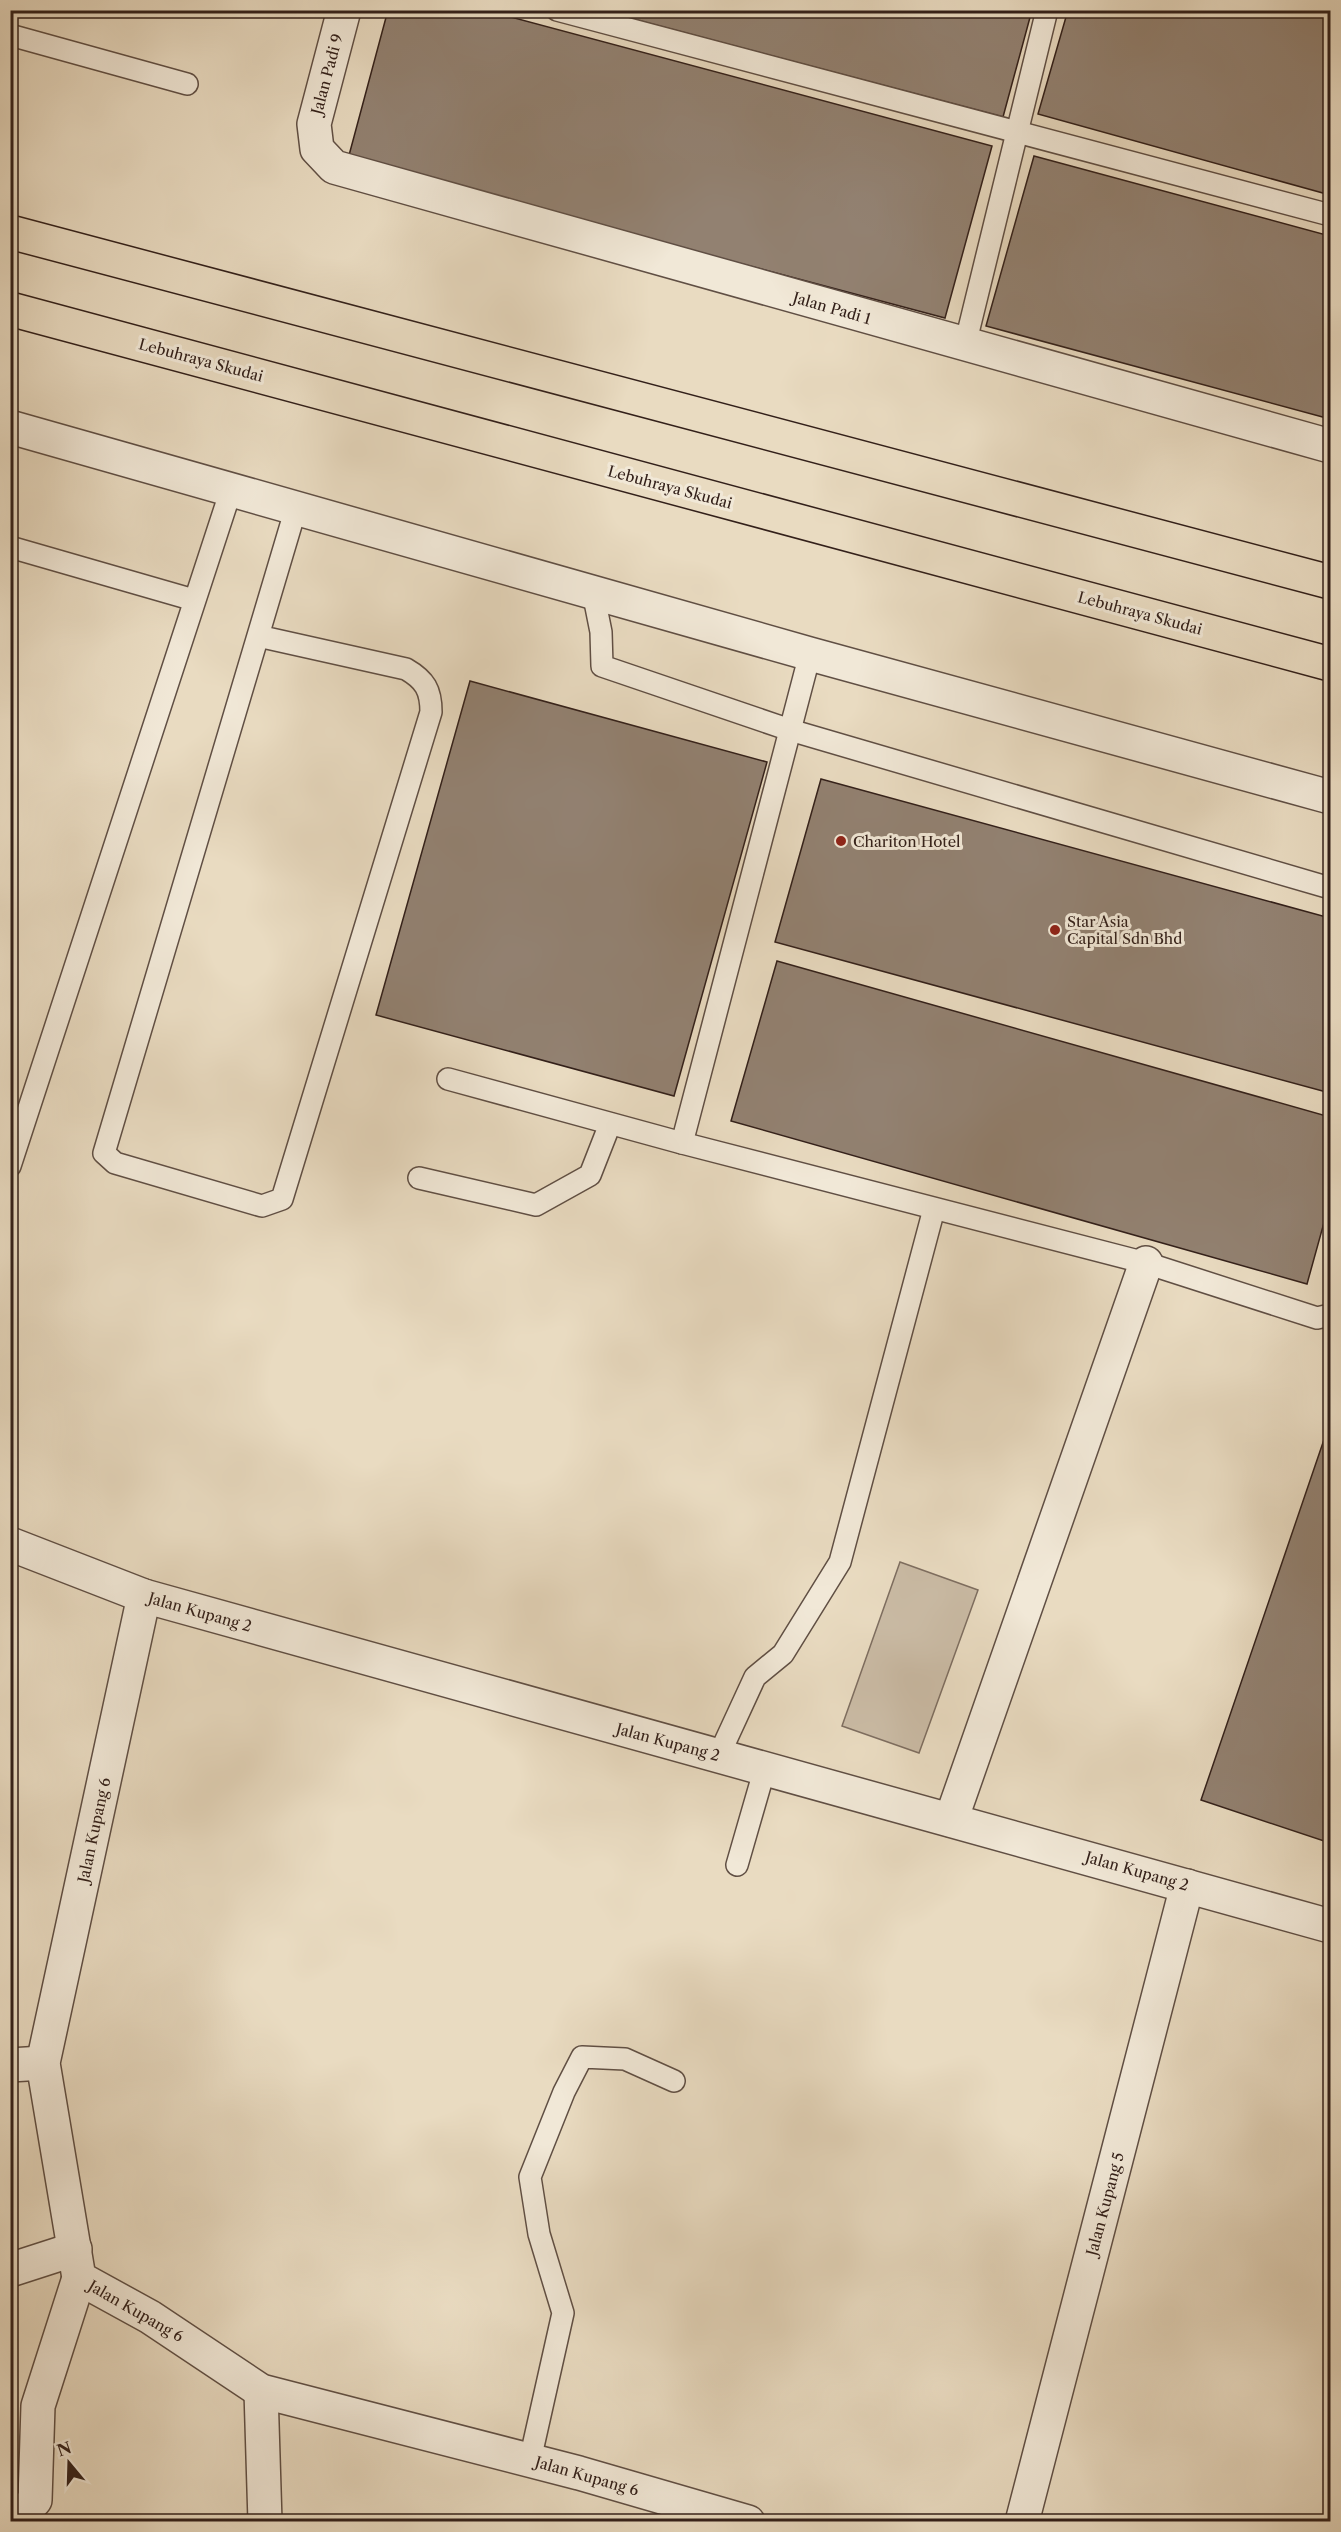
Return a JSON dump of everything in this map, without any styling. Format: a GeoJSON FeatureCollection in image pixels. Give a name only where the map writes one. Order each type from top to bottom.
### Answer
{"type":"FeatureCollection","features":[{"type":"Feature","properties":{"kind":"highway"},"geometry":{"type":"LineString","coordinates":[[10,232],[1330,582]]}},
{"type":"Feature","properties":{"kind":"highway","name":"Lebuhraya Skudai"},"geometry":{"type":"LineString","coordinates":[[10,309],[1330,664]]}},
{"type":"Feature","properties":{"kind":"street","name":"Jalan Padi 9"},"geometry":{"type":"LineString","coordinates":[[334,167],[317,149],[314,124],[344,10]]}},
{"type":"Feature","properties":{"kind":"street","name":"Jalan Padi 1"},"geometry":{"type":"LineString","coordinates":[[334,167],[1330,446]]}},
{"type":"Feature","properties":{"kind":"street"},"geometry":{"type":"LineString","coordinates":[[10,427],[810,654],[1330,797]]}},
{"type":"Feature","properties":{"kind":"street"},"geometry":{"type":"LineString","coordinates":[[951,1820],[1146,1263]]}},
{"type":"Feature","properties":{"kind":"street","name":"Jalan Kupang 2"},"geometry":{"type":"LineString","coordinates":[[10,1544],[144,1596],[1330,1926]]}},
{"type":"Feature","properties":{"kind":"street","name":"Jalan Kupang 6"},"geometry":{"type":"LineString","coordinates":[[144,1596],[43,2063],[77,2264],[150,2317],[261,2391],[530,2460],[748,2522]]}},
{"type":"Feature","properties":{"kind":"street","name":"Jalan Kupang 5"},"geometry":{"type":"LineString","coordinates":[[1022,2522],[1187,1886]]}},
{"type":"Feature","properties":{"kind":"street"},"geometry":{"type":"LineString","coordinates":[[10,2065],[43,2063]]}},
{"type":"Feature","properties":{"kind":"street"},"geometry":{"type":"LineString","coordinates":[[10,2270],[77,2264],[38,2406],[35,2500],[14,2522]]}},
{"type":"Feature","properties":{"kind":"street"},"geometry":{"type":"LineString","coordinates":[[261,2391],[265,2522]]}},
{"type":"Feature","properties":{"kind":"lane"},"geometry":{"type":"LineString","coordinates":[[557,10],[1330,215]]}},
{"type":"Feature","properties":{"kind":"lane"},"geometry":{"type":"LineString","coordinates":[[965,345],[1047,10]]}},
{"type":"Feature","properties":{"kind":"lane"},"geometry":{"type":"LineString","coordinates":[[10,35],[187,84]]}},
{"type":"Feature","properties":{"kind":"lane"},"geometry":{"type":"LineString","coordinates":[[10,1166],[231,490]]}},
{"type":"Feature","properties":{"kind":"lane"},"geometry":{"type":"LineString","coordinates":[[258,636],[406,669],[421,678],[431,693],[431,712],[282,1199],[262,1206],[115,1163],[104,1153],[296,508]]}},
{"type":"Feature","properties":{"kind":"lane"},"geometry":{"type":"LineString","coordinates":[[10,546],[194,600]]}},
{"type":"Feature","properties":{"kind":"lane"},"geometry":{"type":"LineString","coordinates":[[593,592],[601,632],[602,666],[790,730],[1330,888]]}},
{"type":"Feature","properties":{"kind":"lane"},"geometry":{"type":"LineString","coordinates":[[682,1143],[810,654]]}},
{"type":"Feature","properties":{"kind":"lane"},"geometry":{"type":"LineString","coordinates":[[448,1078],[610,1124],[1146,1263],[1317,1318],[1330,1315]]}},
{"type":"Feature","properties":{"kind":"lane"},"geometry":{"type":"LineString","coordinates":[[419,1178],[536,1205],[590,1175],[610,1124]]}},
{"type":"Feature","properties":{"kind":"lane"},"geometry":{"type":"LineString","coordinates":[[719,1755],[755,1677],[783,1654],[840,1562],[934,1209]]}},
{"type":"Feature","properties":{"kind":"lane"},"geometry":{"type":"LineString","coordinates":[[737,1865],[765,1768]]}},
{"type":"Feature","properties":{"kind":"lane"},"geometry":{"type":"LineString","coordinates":[[530,2460],[563,2313],[540,2234],[530,2177],[564,2092],[582,2057],[625,2059],[674,2081]]}},
{"type":"Feature","properties":{"kind":"shaded area"},"geometry":{"type":"Polygon","coordinates":[[[900,1562],[978,1590],[919,1753],[842,1726],[900,1562]]]}},
{"type":"Feature","properties":{"kind":"building"},"geometry":{"type":"Polygon","coordinates":[[[388,10],[485,10],[992,146],[945,318],[348,159],[388,10]]]}},
{"type":"Feature","properties":{"kind":"building"},"geometry":{"type":"Polygon","coordinates":[[[599,10],[1032,10],[1003,117],[599,10]]]}},
{"type":"Feature","properties":{"kind":"building"},"geometry":{"type":"Polygon","coordinates":[[[1068,10],[1314,10],[1330,15],[1330,195],[1038,114],[1068,10]]]}},
{"type":"Feature","properties":{"kind":"building"},"geometry":{"type":"Polygon","coordinates":[[[1034,156],[1330,236],[1330,419],[986,326],[1034,156]]]}},
{"type":"Feature","properties":{"kind":"building"},"geometry":{"type":"Polygon","coordinates":[[[470,681],[767,762],[674,1096],[376,1015],[470,681]]]}},
{"type":"Feature","properties":{"kind":"building","name":"Star Asia Capital Sdn Bhd"},"geometry":{"type":"Polygon","coordinates":[[[821,779],[1330,918],[1330,1093],[775,942],[821,779]]]}},
{"type":"Feature","properties":{"kind":"building"},"geometry":{"type":"Polygon","coordinates":[[[777,961],[1330,1117],[1330,1201],[1307,1284],[731,1121],[777,961]]]}},
{"type":"Feature","properties":{"kind":"building"},"geometry":{"type":"Polygon","coordinates":[[[1330,1422],[1330,1843],[1201,1800],[1330,1422]]]}},
{"type":"Feature","properties":{"kind":"place","name":"Chariton Hotel"},"geometry":{"type":"Point","coordinates":[841,841]}},
{"type":"Feature","properties":{"kind":"place","name":"Star Asia Capital Sdn Bhd"},"geometry":{"type":"Point","coordinates":[1055,930]}}]}
